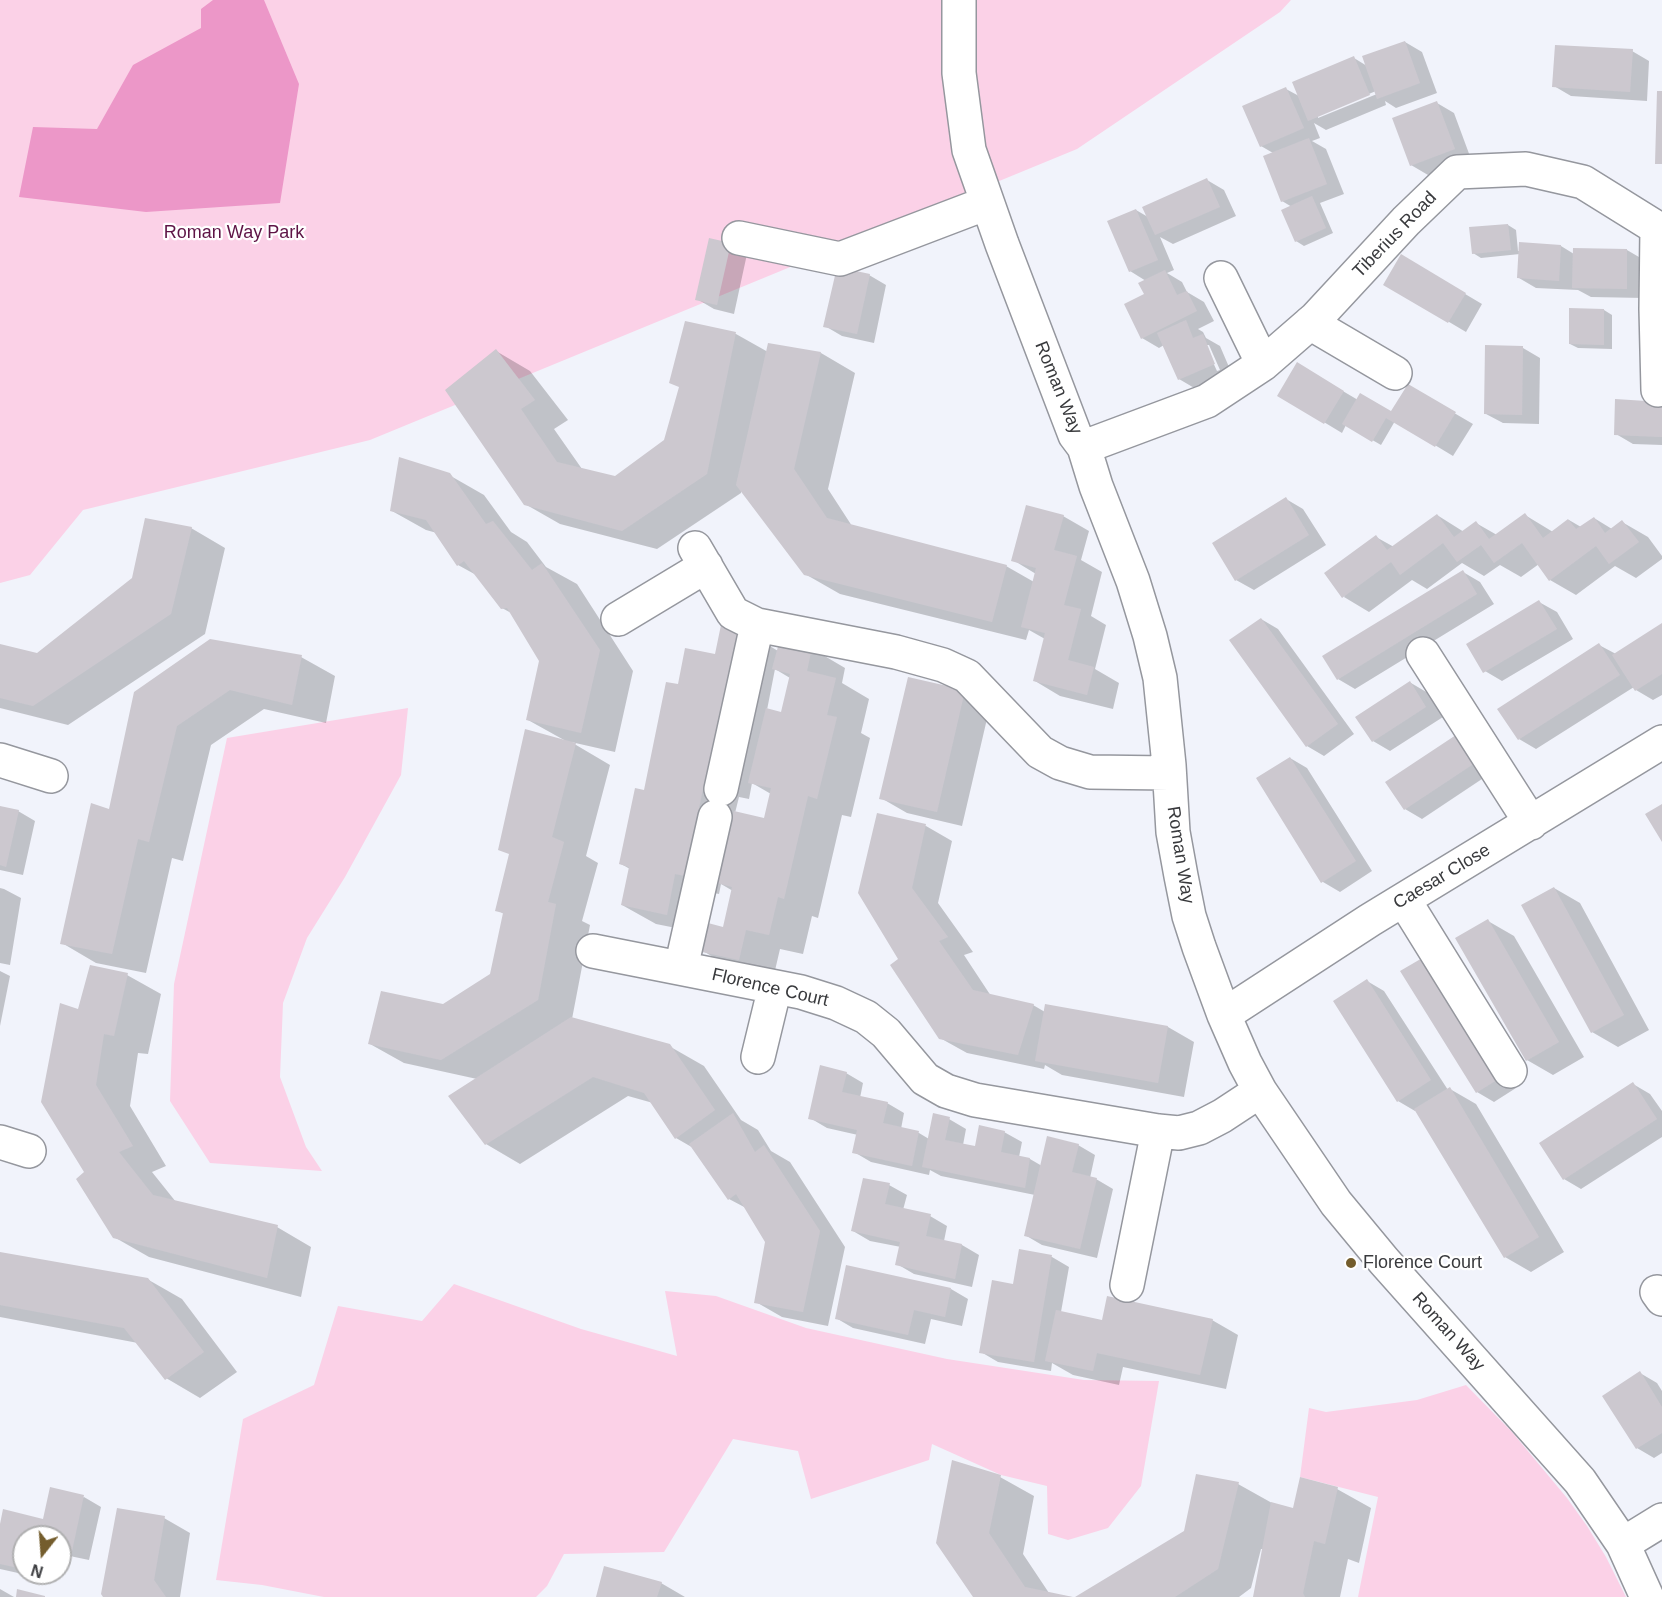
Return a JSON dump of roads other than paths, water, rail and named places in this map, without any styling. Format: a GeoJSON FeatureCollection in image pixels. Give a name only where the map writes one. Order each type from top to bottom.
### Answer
{"type":"FeatureCollection","features":[{"type":"Feature","properties":{"kind":"street","name":"Roman Way"},"geometry":{"type":"LineString","coordinates":[[959,0],[959,73],[969,150],[1075,435],[1084,447],[1096,486],[1133,581],[1150,636],[1160,678],[1173,832],[1189,916],[1198,947],[1224,1015],[1260,1091],[1336,1203],[1384,1261],[1580,1481],[1623,1544],[1647,1597]]}},
{"type":"Feature","properties":{"kind":"street","name":"Tiberius Road"},"geometry":{"type":"LineString","coordinates":[[1084,447],[1207,401],[1263,363],[1310,323],[1406,220],[1457,172],[1526,169],[1583,182],[1660,227],[1656,309],[1658,390]]}},
{"type":"Feature","properties":{"kind":"street"},"geometry":{"type":"LineString","coordinates":[[739,238],[840,259],[987,203]]}},
{"type":"Feature","properties":{"kind":"street"},"geometry":{"type":"LineString","coordinates":[[1221,278],[1263,363]]}},
{"type":"Feature","properties":{"kind":"street"},"geometry":{"type":"LineString","coordinates":[[1310,323],[1395,373]]}},
{"type":"Feature","properties":{"kind":"street"},"geometry":{"type":"LineString","coordinates":[[618,619],[700,557],[733,613],[757,625],[896,652],[967,676],[1040,752],[1060,763],[1090,772],[1169,773]]}},
{"type":"Feature","properties":{"kind":"street"},"geometry":{"type":"LineString","coordinates":[[681,968],[757,625]]}},
{"type":"Feature","properties":{"kind":"street"},"geometry":{"type":"LineString","coordinates":[[1423,654],[1530,823]]}},
{"type":"Feature","properties":{"kind":"street","name":"Caesar Close"},"geometry":{"type":"LineString","coordinates":[[1224,1015],[1404,900],[1662,742]]}},
{"type":"Feature","properties":{"kind":"street"},"geometry":{"type":"LineString","coordinates":[[0,760],[51,776]]}},
{"type":"Feature","properties":{"kind":"street"},"geometry":{"type":"LineString","coordinates":[[1404,900],[1510,1071]]}},
{"type":"Feature","properties":{"kind":"street","name":"Florence Court"},"geometry":{"type":"LineString","coordinates":[[593,951],[801,992],[836,1003],[866,1017],[886,1033],[925,1079],[946,1091],[975,1100],[1158,1131],[1179,1132],[1199,1128],[1260,1091]]}},
{"type":"Feature","properties":{"kind":"street"},"geometry":{"type":"LineString","coordinates":[[758,1057],[775,987]]}},
{"type":"Feature","properties":{"kind":"street"},"geometry":{"type":"LineString","coordinates":[[1127,1285],[1158,1131]]}},
{"type":"Feature","properties":{"kind":"street"},"geometry":{"type":"LineString","coordinates":[[1623,1544],[1662,1520]]}},
{"type":"Feature","properties":{"kind":"place","name":"Florence Court"},"geometry":{"type":"Point","coordinates":[1351,1263]}},
{"type":"Feature","properties":{"kind":"park label","name":"Roman Way Park"},"geometry":{"type":"Point","coordinates":[234,233]}}]}
